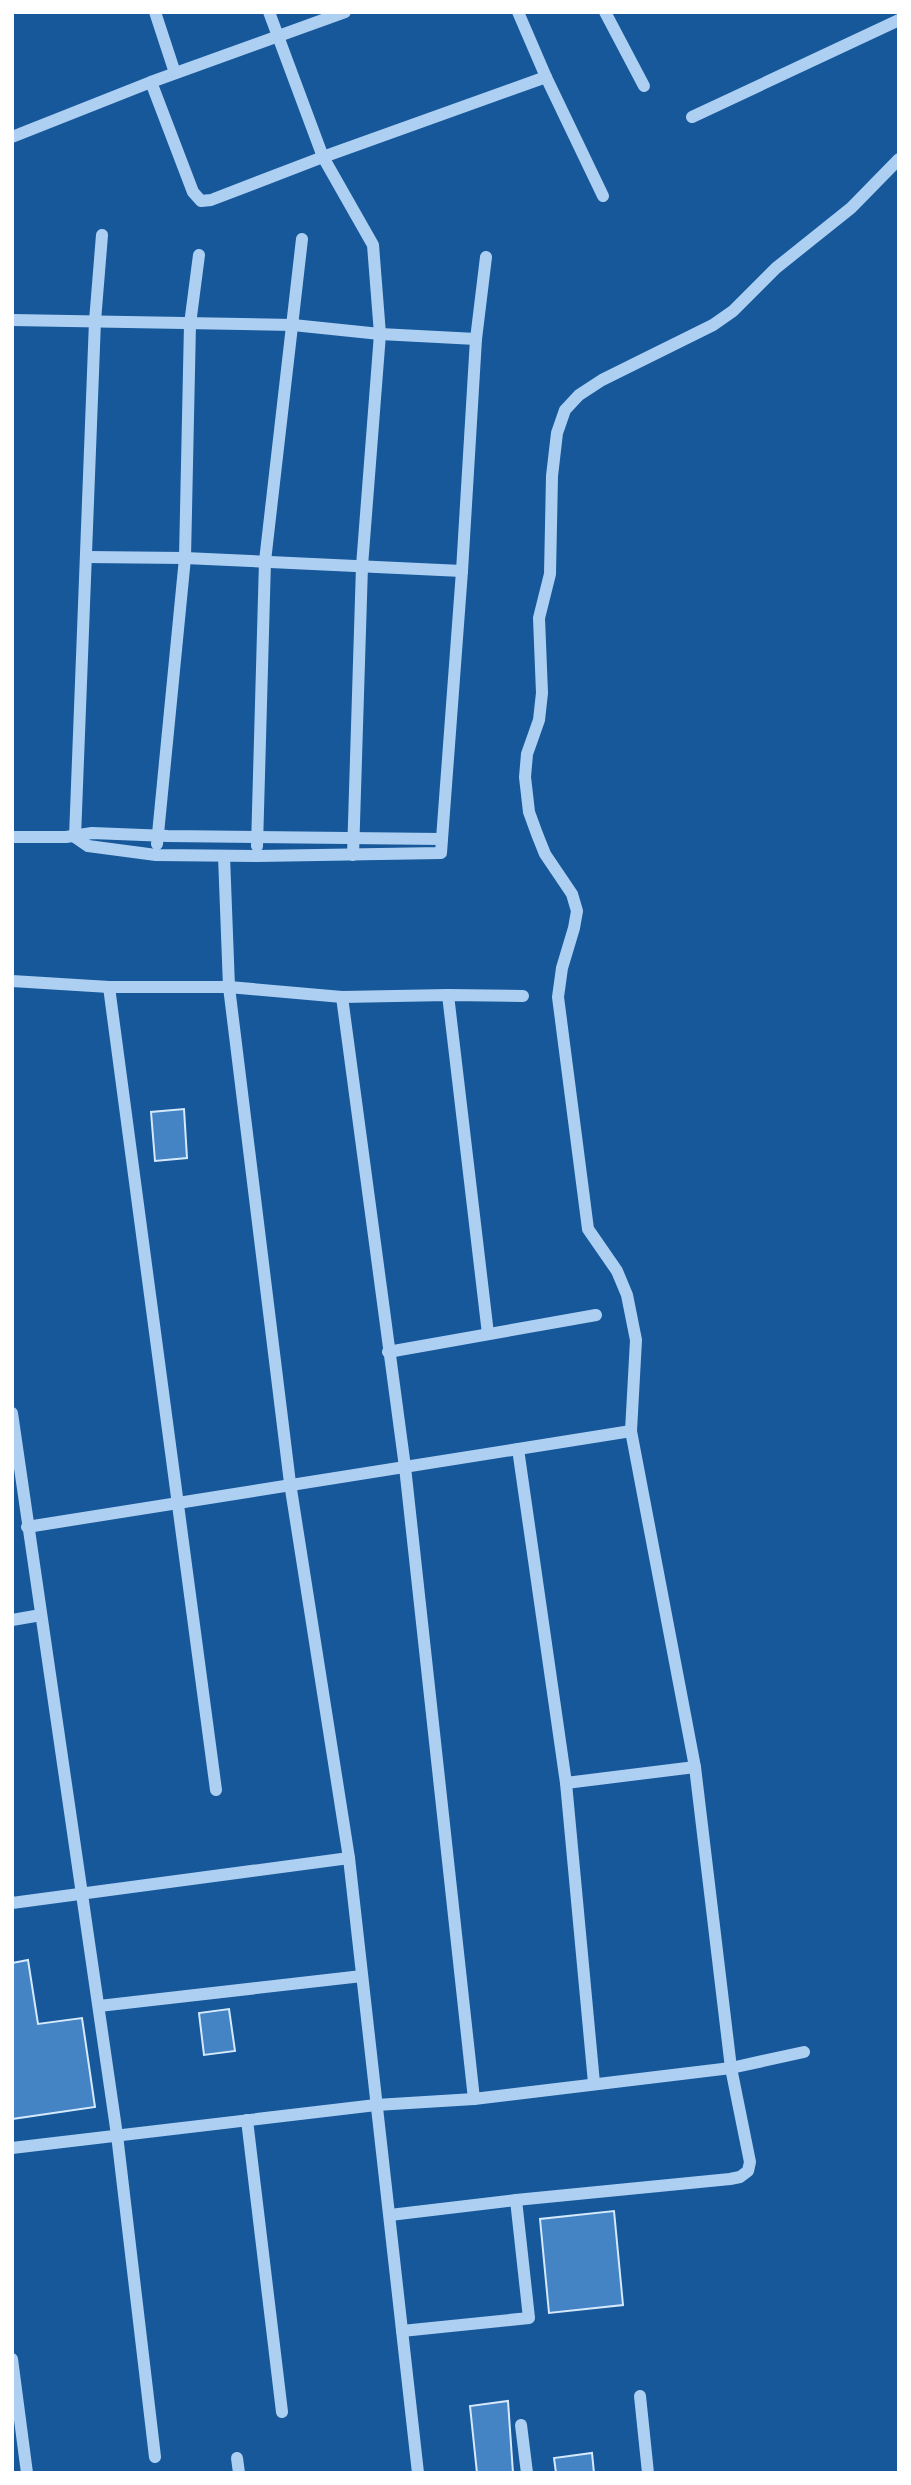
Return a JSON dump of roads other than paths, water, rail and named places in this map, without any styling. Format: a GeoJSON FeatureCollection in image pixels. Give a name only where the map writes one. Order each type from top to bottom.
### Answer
{"type":"FeatureCollection","features":[{"type":"Feature","properties":{"kind":"street"},"geometry":{"type":"LineString","coordinates":[[155,12],[175,73]]}},
{"type":"Feature","properties":{"kind":"street"},"geometry":{"type":"LineString","coordinates":[[269,12],[323,157],[373,245],[380,334],[362,566],[353,855]]}},
{"type":"Feature","properties":{"kind":"street"},"geometry":{"type":"LineString","coordinates":[[12,137],[150,82],[345,12]]}},
{"type":"Feature","properties":{"kind":"street"},"geometry":{"type":"LineString","coordinates":[[518,12],[603,196]]}},
{"type":"Feature","properties":{"kind":"street"},"geometry":{"type":"LineString","coordinates":[[605,12],[645,86]]}},
{"type":"Feature","properties":{"kind":"street"},"geometry":{"type":"LineString","coordinates":[[692,117],[895,18]]}},
{"type":"Feature","properties":{"kind":"street"},"geometry":{"type":"LineString","coordinates":[[150,82],[193,192],[201,201],[211,200],[546,77]]}},
{"type":"Feature","properties":{"kind":"street"},"geometry":{"type":"LineString","coordinates":[[390,2215],[740,2177],[748,2171],[750,2162],[731,2068],[695,1767],[631,1431],[636,1340],[627,1294],[617,1271],[588,1229],[558,997],[576,911],[572,894],[544,852],[529,813],[525,777],[527,754],[539,719],[542,693],[539,618],[550,574],[552,476],[557,433],[565,411],[579,396],[601,380],[713,325],[733,311],[776,268],[850,208],[899,159]]}},
{"type":"Feature","properties":{"kind":"street"},"geometry":{"type":"LineString","coordinates":[[75,837],[95,321],[102,235]]}},
{"type":"Feature","properties":{"kind":"street"},"geometry":{"type":"LineString","coordinates":[[257,856],[265,561],[302,239]]}},
{"type":"Feature","properties":{"kind":"street"},"geometry":{"type":"LineString","coordinates":[[156,855],[185,558],[190,324],[199,256]]}},
{"type":"Feature","properties":{"kind":"street"},"geometry":{"type":"LineString","coordinates":[[75,837],[88,845],[156,855],[441,853],[476,339],[486,257]]}},
{"type":"Feature","properties":{"kind":"street"},"geometry":{"type":"LineString","coordinates":[[12,320],[293,325],[380,334],[476,339]]}},
{"type":"Feature","properties":{"kind":"street"},"geometry":{"type":"LineString","coordinates":[[86,557],[185,558],[462,571]]}},
{"type":"Feature","properties":{"kind":"street"},"geometry":{"type":"LineString","coordinates":[[12,837],[75,837],[92,833],[257,838],[442,839]]}},
{"type":"Feature","properties":{"kind":"street"},"geometry":{"type":"LineString","coordinates":[[225,856],[229,987],[290,1483],[349,1858],[418,2473]]}},
{"type":"Feature","properties":{"kind":"street"},"geometry":{"type":"LineString","coordinates":[[12,981],[109,987],[229,987],[342,997],[523,996]]}},
{"type":"Feature","properties":{"kind":"street"},"geometry":{"type":"LineString","coordinates":[[109,987],[216,1790]]}},
{"type":"Feature","properties":{"kind":"street"},"geometry":{"type":"LineString","coordinates":[[448,995],[488,1334]]}},
{"type":"Feature","properties":{"kind":"street"},"geometry":{"type":"LineString","coordinates":[[342,997],[405,1467],[474,2099]]}},
{"type":"Feature","properties":{"kind":"street"},"geometry":{"type":"LineString","coordinates":[[388,1352],[596,1315]]}},
{"type":"Feature","properties":{"kind":"street"},"geometry":{"type":"LineString","coordinates":[[12,1413],[18,1502],[27,1527],[99,2006],[155,2457]]}},
{"type":"Feature","properties":{"kind":"street"},"geometry":{"type":"LineString","coordinates":[[27,1527],[290,1483],[631,1431]]}},
{"type":"Feature","properties":{"kind":"street"},"geometry":{"type":"LineString","coordinates":[[518,1449],[566,1783],[594,2083]]}},
{"type":"Feature","properties":{"kind":"street"},"geometry":{"type":"LineString","coordinates":[[12,1620],[41,1615]]}},
{"type":"Feature","properties":{"kind":"street"},"geometry":{"type":"LineString","coordinates":[[566,1783],[695,1767]]}},
{"type":"Feature","properties":{"kind":"street"},"geometry":{"type":"LineString","coordinates":[[12,1903],[349,1858]]}},
{"type":"Feature","properties":{"kind":"street"},"geometry":{"type":"LineString","coordinates":[[99,2006],[362,1976]]}},
{"type":"Feature","properties":{"kind":"street"},"geometry":{"type":"LineString","coordinates":[[12,2148],[376,2105],[474,2099],[731,2068],[804,2052]]}},
{"type":"Feature","properties":{"kind":"street"},"geometry":{"type":"LineString","coordinates":[[247,2120],[282,2413]]}},
{"type":"Feature","properties":{"kind":"street"},"geometry":{"type":"LineString","coordinates":[[402,2330],[529,2318],[516,2200]]}},
{"type":"Feature","properties":{"kind":"street"},"geometry":{"type":"LineString","coordinates":[[12,2359],[27,2473]]}},
{"type":"Feature","properties":{"kind":"street"},"geometry":{"type":"LineString","coordinates":[[640,2396],[648,2473]]}},
{"type":"Feature","properties":{"kind":"street"},"geometry":{"type":"LineString","coordinates":[[522,2425],[527,2473]]}},
{"type":"Feature","properties":{"kind":"street"},"geometry":{"type":"LineString","coordinates":[[237,2458],[239,2473]]}}]}
